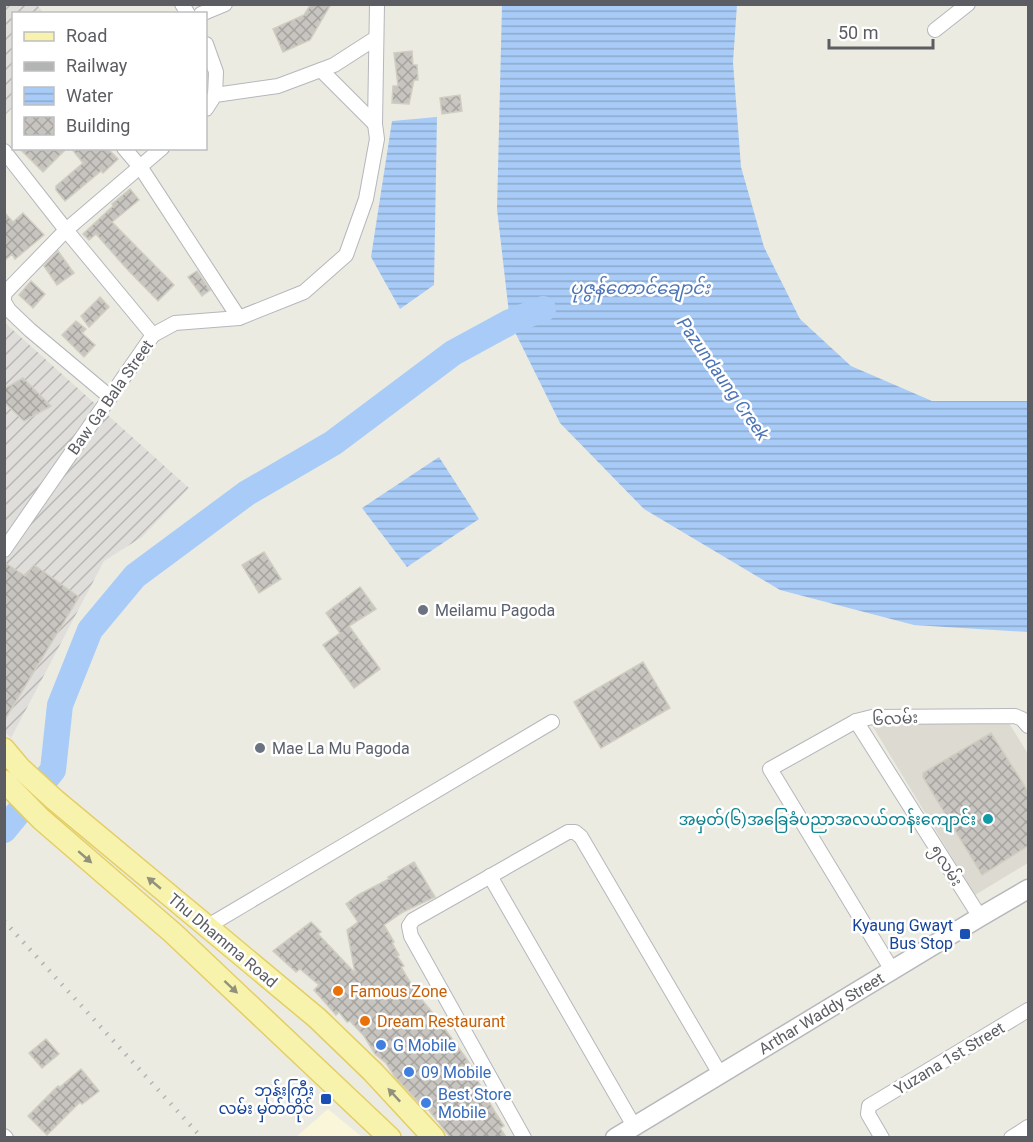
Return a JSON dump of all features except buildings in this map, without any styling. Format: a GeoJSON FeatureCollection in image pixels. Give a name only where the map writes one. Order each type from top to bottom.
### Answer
{"type":"FeatureCollection","features":[{"type":"Feature","properties":{"kind":"main road","name":"Thu Dhamma Road"},"geometry":{"type":"LineString","coordinates":[[4,749],[11,778],[41,819],[173,933],[390,1137]]}},
{"type":"Feature","properties":{"kind":"main road","name":"Thu Dhamma Road"},"geometry":{"type":"LineString","coordinates":[[11,778],[55,800],[317,1018],[373,1072],[434,1137]]}},
{"type":"Feature","properties":{"kind":"main road","name":"Arthar Waddy Street"},"geometry":{"type":"LineString","coordinates":[[615,1137],[1029,889]]}},
{"type":"Feature","properties":{"kind":"street"},"geometry":{"type":"LineString","coordinates":[[206,12],[225,4]]}},
{"type":"Feature","properties":{"kind":"street","name":"Baw Ga Bala Street"},"geometry":{"type":"LineString","coordinates":[[4,550],[153,335],[174,324],[239,318],[304,292],[346,255],[366,199],[377,139],[375,124],[377,4]]}},
{"type":"Feature","properties":{"kind":"street"},"geometry":{"type":"LineString","coordinates":[[934,30],[968,4]]}},
{"type":"Feature","properties":{"kind":"street"},"geometry":{"type":"LineString","coordinates":[[215,95],[278,86],[334,65],[376,38]]}},
{"type":"Feature","properties":{"kind":"street"},"geometry":{"type":"LineString","coordinates":[[207,47],[216,72],[215,95],[207,107]]}},
{"type":"Feature","properties":{"kind":"street"},"geometry":{"type":"LineString","coordinates":[[321,70],[375,124]]}},
{"type":"Feature","properties":{"kind":"street"},"geometry":{"type":"LineString","coordinates":[[126,150],[141,168],[239,318]]}},
{"type":"Feature","properties":{"kind":"street"},"geometry":{"type":"LineString","coordinates":[[110,397],[9,310],[4,300],[5,293],[66,230],[160,150]]}},
{"type":"Feature","properties":{"kind":"street"},"geometry":{"type":"LineString","coordinates":[[4,151],[153,335]]}},
{"type":"Feature","properties":{"kind":"street","name":"၆လမ်း"},"geometry":{"type":"LineString","coordinates":[[892,970],[770,769],[856,722],[872,717],[1015,716],[1029,726]]}},
{"type":"Feature","properties":{"kind":"street"},"geometry":{"type":"LineString","coordinates":[[208,926],[552,722]]}},
{"type":"Feature","properties":{"kind":"street","name":"၅လမ်း"},"geometry":{"type":"LineString","coordinates":[[856,722],[980,917]]}},
{"type":"Feature","properties":{"kind":"street"},"geometry":{"type":"LineString","coordinates":[[524,1137],[411,936],[409,926],[413,921],[568,832],[575,832],[581,837],[720,1074]]}},
{"type":"Feature","properties":{"kind":"street"},"geometry":{"type":"LineString","coordinates":[[490,876],[634,1126]]}},
{"type":"Feature","properties":{"kind":"street","name":"Yuzana 1st Street"},"geometry":{"type":"LineString","coordinates":[[882,1137],[868,1114],[869,1106],[1029,1010]]}},
{"type":"Feature","properties":{"kind":"street"},"geometry":{"type":"LineString","coordinates":[[1011,1137],[1029,1127]]}},
{"type":"Feature","properties":{"kind":"shaded area"},"geometry":{"type":"Polygon","coordinates":[[[5,4],[37,5],[43,12],[12,12],[12,108],[5,115],[5,4]]]}},
{"type":"Feature","properties":{"kind":"shaded area"},"geometry":{"type":"Polygon","coordinates":[[[4,322],[189,488],[142,537],[104,561],[11,738],[4,731],[4,322]]]}},
{"type":"Feature","properties":{"kind":"shaded area"},"geometry":{"type":"Polygon","coordinates":[[[1007,720],[1028,754],[1028,863],[975,895],[870,722],[1007,720]]]}},
{"type":"Feature","properties":{"kind":"shaded area"},"geometry":{"type":"Polygon","coordinates":[[[328,1109],[362,1137],[296,1137],[328,1109]]]}},
{"type":"Feature","properties":{"kind":"water","name":"ပုဇွန်တောင်ချောင်း"},"geometry":{"type":"Polygon","coordinates":[[[502,5],[737,5],[733,62],[741,167],[764,247],[800,319],[851,366],[932,401],[1028,401],[1028,632],[914,625],[780,590],[644,509],[560,423],[510,322],[497,209],[502,5]]]}},
{"type":"Feature","properties":{"kind":"water"},"geometry":{"type":"Polygon","coordinates":[[[437,117],[434,285],[400,309],[371,257],[392,121],[437,117]]]}},
{"type":"Feature","properties":{"kind":"water"},"geometry":{"type":"Polygon","coordinates":[[[439,457],[479,519],[407,567],[362,508],[439,457]]]}},
{"type":"Feature","properties":{"kind":"waterway"},"geometry":{"type":"LineString","coordinates":[[4,830],[53,770],[60,705],[90,630],[135,576],[247,493],[333,443],[453,353],[510,322],[543,309]]}},
{"type":"Feature","properties":{"kind":"railway"},"geometry":{"type":"LineString","coordinates":[[4,921],[202,1138]]}},
{"type":"Feature","properties":{"kind":"place","name":"Meilamu Pagoda"},"geometry":{"type":"Point","coordinates":[423,610]}},
{"type":"Feature","properties":{"kind":"place","name":"Mae La Mu Pagoda"},"geometry":{"type":"Point","coordinates":[260,748]}},
{"type":"Feature","properties":{"kind":"place","name":"အမှတ်(၆)အခြေခံပညာအလယ်တန်းကျောင်း"},"geometry":{"type":"Point","coordinates":[988,819]}},
{"type":"Feature","properties":{"kind":"place","name":"Kyaung Gwayt Bus Stop"},"geometry":{"type":"Point","coordinates":[965,934]}},
{"type":"Feature","properties":{"kind":"place","name":"Famous Zone"},"geometry":{"type":"Point","coordinates":[338,991]}},
{"type":"Feature","properties":{"kind":"place","name":"Dream Restaurant"},"geometry":{"type":"Point","coordinates":[365,1021]}},
{"type":"Feature","properties":{"kind":"place","name":"G Mobile"},"geometry":{"type":"Point","coordinates":[381,1045]}},
{"type":"Feature","properties":{"kind":"place","name":"09 Mobile"},"geometry":{"type":"Point","coordinates":[409,1072]}},
{"type":"Feature","properties":{"kind":"place","name":"ဘုန်းကြီး လမ်း မှတ်တိုင်"},"geometry":{"type":"Point","coordinates":[326,1099]}},
{"type":"Feature","properties":{"kind":"place","name":"Best Store Mobile"},"geometry":{"type":"Point","coordinates":[426,1103]}},
{"type":"Feature","properties":{"kind":"water label","name":"Pazundaung Creek"},"geometry":{"type":"Point","coordinates":[723,379]}}]}
